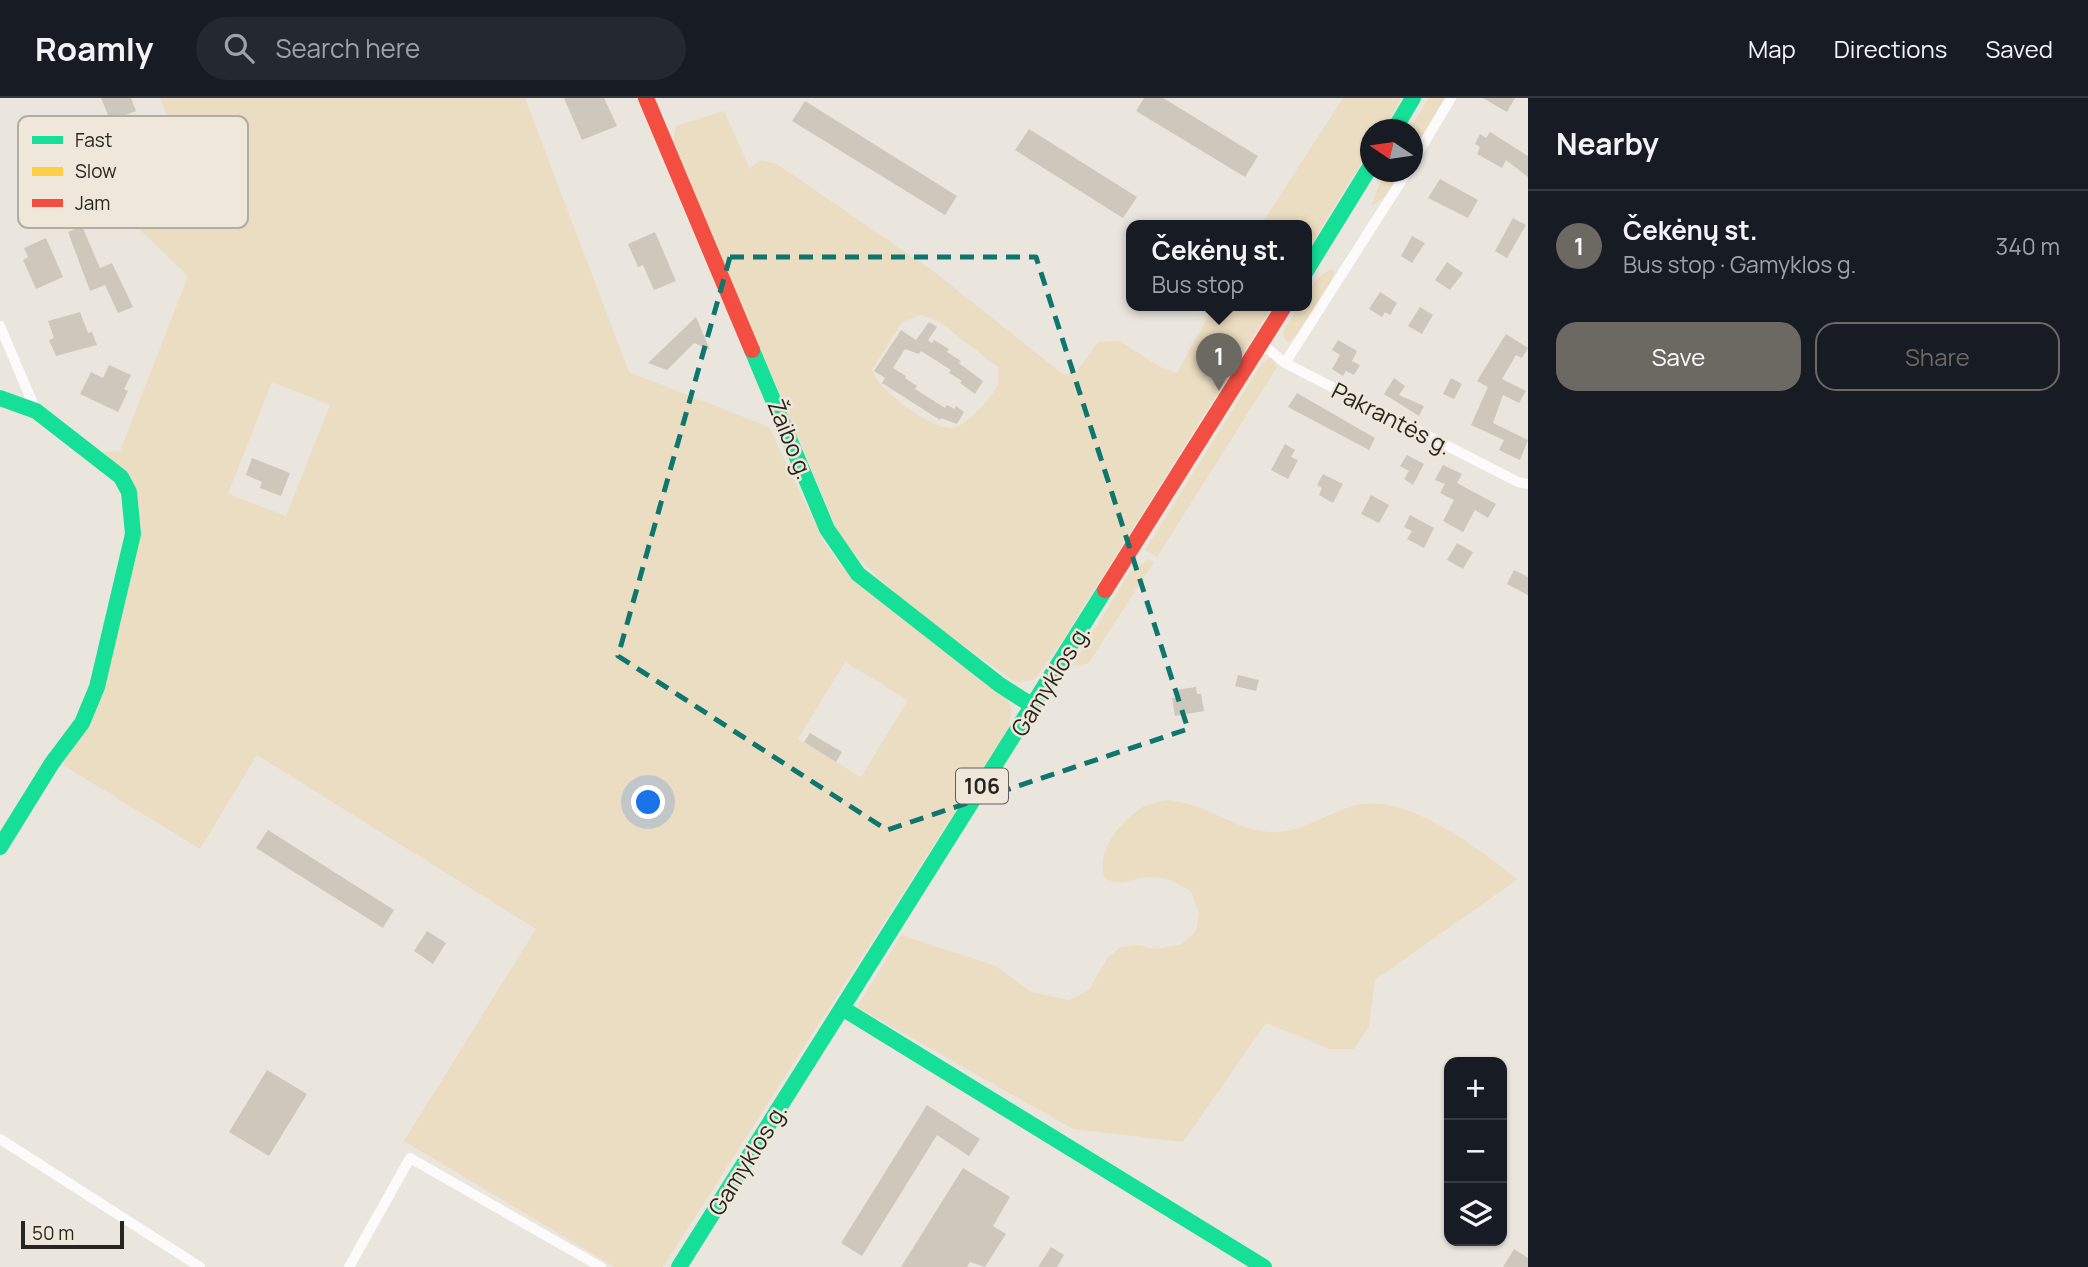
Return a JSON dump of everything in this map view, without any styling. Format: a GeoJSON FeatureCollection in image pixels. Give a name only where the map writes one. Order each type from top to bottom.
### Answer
{"type":"FeatureCollection","features":[{"type":"Feature","properties":{"kind":"street","name":"Žaibo g."},"geometry":{"type":"LineString","coordinates":[[646,98],[827,529],[858,574],[968,661],[1033,706]]}},
{"type":"Feature","properties":{"kind":"street"},"geometry":{"type":"LineString","coordinates":[[1401,119],[1413,98]]}},
{"type":"Feature","properties":{"kind":"street"},"geometry":{"type":"LineString","coordinates":[[1423,145],[1451,98]]}},
{"type":"Feature","properties":{"kind":"street"},"geometry":{"type":"LineString","coordinates":[[1312,263],[1361,182]]}},
{"type":"Feature","properties":{"kind":"street"},"geometry":{"type":"LineString","coordinates":[[1285,363],[1401,182]]}},
{"type":"Feature","properties":{"kind":"street","name":"Gamyklos g."},"geometry":{"type":"LineString","coordinates":[[680,1267],[1281,311]]}},
{"type":"Feature","properties":{"kind":"street"},"geometry":{"type":"LineString","coordinates":[[0,326],[36,411]]}},
{"type":"Feature","properties":{"kind":"street","name":"Pakrantės g."},"geometry":{"type":"LineString","coordinates":[[1262,344],[1285,363],[1518,482],[1528,484]]}},
{"type":"Feature","properties":{"kind":"street"},"geometry":{"type":"LineString","coordinates":[[0,398],[36,411],[121,478],[129,492],[133,534],[97,687],[82,723],[52,762],[0,847]]}},
{"type":"Feature","properties":{"kind":"street"},"geometry":{"type":"LineString","coordinates":[[842,1008],[1264,1267]]}},
{"type":"Feature","properties":{"kind":"street"},"geometry":{"type":"LineString","coordinates":[[0,1139],[200,1267]]}},
{"type":"Feature","properties":{"kind":"street"},"geometry":{"type":"LineString","coordinates":[[349,1267],[410,1158],[601,1267]]}},
{"type":"Feature","properties":{"kind":"highlighted area"},"geometry":{"type":"Polygon","coordinates":[[[730,257],[1036,257],[1188,729],[887,830],[618,656],[730,257]]]}},
{"type":"Feature","properties":{"kind":"shaded area"},"geometry":{"type":"Polygon","coordinates":[[[160,98],[525,98],[629,372],[769,427],[825,544],[842,567],[865,589],[1006,696],[1012,710],[1008,729],[663,1267],[615,1267],[404,1141],[536,929],[257,755],[200,849],[63,765],[87,724],[139,529],[139,515],[132,486],[104,452],[120,451],[188,276],[138,228],[248,228],[248,116],[167,116],[160,98]],[[272,382],[228,494],[286,516],[330,405],[272,382]],[[845,662],[798,739],[861,777],[908,700],[845,662]]]}},
{"type":"Feature","properties":{"kind":"shaded area"},"geometry":{"type":"Polygon","coordinates":[[[1343,98],[1402,98],[1389,119],[1360,119],[1360,165],[1312,243],[1312,220],[1264,220],[1343,98]]]}},
{"type":"Feature","properties":{"kind":"shaded area"},"geometry":{"type":"Polygon","coordinates":[[[1429,98],[1445,98],[1423,135],[1423,119],[1415,119],[1429,98]]]}},
{"type":"Feature","properties":{"kind":"shaded area"},"geometry":{"type":"Polygon","coordinates":[[[724,111],[750,169],[760,160],[777,164],[933,271],[1064,375],[1077,371],[1098,342],[1120,341],[1160,367],[1177,373],[1211,311],[1269,311],[1059,646],[1034,680],[1015,682],[945,632],[878,577],[839,535],[673,141],[676,126],[724,111]],[[921,315],[902,322],[872,370],[884,388],[906,407],[943,427],[953,428],[972,416],[992,395],[998,383],[998,367],[938,321],[921,315]]]}},
{"type":"Feature","properties":{"kind":"shaded area"},"geometry":{"type":"Polygon","coordinates":[[[1380,182],[1395,182],[1386,196],[1371,206],[1380,182]]]}},
{"type":"Feature","properties":{"kind":"shaded area"},"geometry":{"type":"Polygon","coordinates":[[[1332,269],[1335,273],[1323,302],[1303,329],[1288,342],[1284,339],[1283,331],[1296,311],[1312,311],[1312,286],[1332,269]]]}},
{"type":"Feature","properties":{"kind":"shaded area"},"geometry":{"type":"Polygon","coordinates":[[[1271,357],[1277,367],[1157,557],[1145,550],[1262,363],[1271,357]]]}},
{"type":"Feature","properties":{"kind":"shaded area"},"geometry":{"type":"Polygon","coordinates":[[[1149,559],[1154,562],[1088,664],[1072,666],[1130,572],[1149,559]]]}},
{"type":"Feature","properties":{"kind":"shaded area"},"geometry":{"type":"Polygon","coordinates":[[[1166,800],[1195,806],[1243,827],[1271,832],[1302,827],[1352,806],[1373,804],[1395,807],[1440,826],[1518,879],[1375,980],[1369,1026],[1354,1049],[1330,1049],[1266,1023],[1183,1142],[1073,1129],[857,1007],[901,935],[996,966],[1031,992],[1069,1000],[1089,990],[1108,957],[1121,947],[1138,945],[1155,949],[1182,944],[1196,931],[1199,914],[1191,891],[1159,877],[1111,881],[1105,879],[1103,869],[1103,859],[1110,840],[1124,823],[1143,807],[1166,800]]]}},
{"type":"Feature","properties":{"kind":"building"},"geometry":{"type":"Polygon","coordinates":[[[101,98],[131,98],[136,111],[124,116],[106,116],[108,115],[101,98]]]}},
{"type":"Feature","properties":{"kind":"building"},"geometry":{"type":"Polygon","coordinates":[[[564,98],[604,98],[617,126],[582,140],[564,98]]]}},
{"type":"Feature","properties":{"kind":"building"},"geometry":{"type":"Polygon","coordinates":[[[1144,98],[1163,98],[1258,156],[1245,177],[1136,111],[1144,98]]]}},
{"type":"Feature","properties":{"kind":"building"},"geometry":{"type":"Polygon","coordinates":[[[1483,98],[1515,98],[1507,112],[1483,98]]]}},
{"type":"Feature","properties":{"kind":"building"},"geometry":{"type":"Polygon","coordinates":[[[805,101],[957,196],[945,215],[792,121],[805,101]]]}},
{"type":"Feature","properties":{"kind":"building"},"geometry":{"type":"Polygon","coordinates":[[[1029,129],[1137,197],[1123,218],[1015,150],[1029,129]]]}},
{"type":"Feature","properties":{"kind":"building"},"geometry":{"type":"Polygon","coordinates":[[[1490,132],[1528,156],[1528,177],[1506,160],[1502,168],[1477,154],[1480,147],[1475,144],[1480,134],[1486,138],[1490,132]]]}},
{"type":"Feature","properties":{"kind":"building"},"geometry":{"type":"Polygon","coordinates":[[[1440,179],[1478,200],[1468,218],[1428,198],[1440,179]]]}},
{"type":"Feature","properties":{"kind":"building"},"geometry":{"type":"Polygon","coordinates":[[[1513,218],[1526,225],[1507,258],[1495,251],[1513,218]]]}},
{"type":"Feature","properties":{"kind":"building"},"geometry":{"type":"Polygon","coordinates":[[[83,228],[100,268],[112,263],[133,307],[118,313],[105,285],[90,291],[68,232],[83,228]]]}},
{"type":"Feature","properties":{"kind":"building"},"geometry":{"type":"Polygon","coordinates":[[[655,232],[676,281],[654,290],[643,265],[638,267],[628,244],[655,232]]]}},
{"type":"Feature","properties":{"kind":"building"},"geometry":{"type":"Polygon","coordinates":[[[1412,236],[1425,243],[1412,263],[1401,256],[1412,236]]]}},
{"type":"Feature","properties":{"kind":"building"},"geometry":{"type":"Polygon","coordinates":[[[46,238],[63,277],[36,289],[23,260],[28,257],[24,248],[46,238]]]}},
{"type":"Feature","properties":{"kind":"building"},"geometry":{"type":"Polygon","coordinates":[[[1447,262],[1463,273],[1450,290],[1435,280],[1447,262]]]}},
{"type":"Feature","properties":{"kind":"building"},"geometry":{"type":"Polygon","coordinates":[[[1380,292],[1397,303],[1390,315],[1385,312],[1382,317],[1369,309],[1380,292]]]}},
{"type":"Feature","properties":{"kind":"building"},"geometry":{"type":"Polygon","coordinates":[[[1420,307],[1433,315],[1422,334],[1408,326],[1420,307]]]}},
{"type":"Feature","properties":{"kind":"building"},"geometry":{"type":"Polygon","coordinates":[[[80,312],[88,333],[92,332],[97,345],[56,356],[49,340],[54,338],[48,321],[80,312]]]}},
{"type":"Feature","properties":{"kind":"building"},"geometry":{"type":"Polygon","coordinates":[[[696,317],[710,350],[694,343],[667,370],[648,363],[696,317]]]}},
{"type":"Feature","properties":{"kind":"building"},"geometry":{"type":"Polygon","coordinates":[[[929,322],[937,327],[928,340],[932,343],[934,340],[949,349],[947,352],[983,381],[975,394],[949,373],[951,370],[921,351],[919,354],[905,349],[893,368],[917,386],[915,389],[945,408],[947,405],[954,409],[956,406],[964,412],[957,424],[941,418],[940,420],[882,383],[885,378],[874,371],[901,330],[916,340],[929,322]]]}},
{"type":"Feature","properties":{"kind":"building"},"geometry":{"type":"Polygon","coordinates":[[[1506,334],[1528,348],[1522,358],[1516,355],[1502,379],[1526,391],[1519,403],[1503,395],[1493,423],[1528,440],[1520,460],[1499,450],[1504,440],[1471,425],[1488,387],[1477,381],[1506,334]]]}},
{"type":"Feature","properties":{"kind":"building"},"geometry":{"type":"Polygon","coordinates":[[[1338,340],[1357,351],[1352,361],[1360,365],[1354,375],[1346,371],[1343,376],[1332,369],[1340,355],[1332,350],[1338,340]]]}},
{"type":"Feature","properties":{"kind":"building"},"geometry":{"type":"Polygon","coordinates":[[[109,365],[131,375],[124,389],[128,391],[118,412],[80,394],[91,372],[103,378],[109,365]]]}},
{"type":"Feature","properties":{"kind":"building"},"geometry":{"type":"Polygon","coordinates":[[[1394,378],[1405,386],[1399,395],[1424,406],[1419,416],[1384,394],[1394,378]]]}},
{"type":"Feature","properties":{"kind":"building"},"geometry":{"type":"Polygon","coordinates":[[[1451,378],[1462,384],[1454,399],[1443,394],[1451,378]]]}},
{"type":"Feature","properties":{"kind":"building"},"geometry":{"type":"Polygon","coordinates":[[[1297,393],[1375,438],[1369,450],[1288,407],[1297,393]]]}},
{"type":"Feature","properties":{"kind":"building"},"geometry":{"type":"Polygon","coordinates":[[[1285,444],[1295,450],[1291,457],[1298,460],[1288,479],[1271,470],[1285,444]]]}},
{"type":"Feature","properties":{"kind":"building"},"geometry":{"type":"Polygon","coordinates":[[[1407,455],[1424,464],[1413,485],[1404,479],[1409,471],[1400,466],[1407,455]]]}},
{"type":"Feature","properties":{"kind":"building"},"geometry":{"type":"Polygon","coordinates":[[[252,458],[290,473],[281,496],[260,488],[262,482],[246,475],[252,458]]]}},
{"type":"Feature","properties":{"kind":"building"},"geometry":{"type":"Polygon","coordinates":[[[1443,465],[1462,474],[1457,483],[1496,504],[1488,518],[1475,510],[1463,532],[1443,521],[1454,500],[1440,493],[1445,484],[1435,480],[1443,465]]]}},
{"type":"Feature","properties":{"kind":"building"},"geometry":{"type":"Polygon","coordinates":[[[1323,474],[1343,484],[1333,503],[1319,495],[1322,488],[1317,485],[1323,474]]]}},
{"type":"Feature","properties":{"kind":"building"},"geometry":{"type":"Polygon","coordinates":[[[1371,495],[1389,505],[1379,523],[1361,514],[1371,495]]]}},
{"type":"Feature","properties":{"kind":"building"},"geometry":{"type":"Polygon","coordinates":[[[1410,515],[1434,528],[1424,548],[1407,539],[1412,531],[1404,527],[1410,515]]]}},
{"type":"Feature","properties":{"kind":"building"},"geometry":{"type":"Polygon","coordinates":[[[1457,543],[1473,552],[1463,569],[1447,560],[1457,543]]]}},
{"type":"Feature","properties":{"kind":"building"},"geometry":{"type":"Polygon","coordinates":[[[1514,570],[1528,577],[1528,595],[1507,584],[1514,570]]]}},
{"type":"Feature","properties":{"kind":"building"},"geometry":{"type":"Polygon","coordinates":[[[1238,675],[1259,680],[1256,691],[1235,686],[1238,675]]]}},
{"type":"Feature","properties":{"kind":"building"},"geometry":{"type":"Polygon","coordinates":[[[1196,687],[1197,694],[1201,694],[1204,711],[1175,716],[1172,698],[1177,698],[1176,690],[1196,687]]]}},
{"type":"Feature","properties":{"kind":"building"},"geometry":{"type":"Polygon","coordinates":[[[810,733],[842,752],[836,762],[804,742],[810,733]]]}},
{"type":"Feature","properties":{"kind":"building"},"geometry":{"type":"Polygon","coordinates":[[[268,830],[394,910],[383,928],[256,848],[268,830]]]}},
{"type":"Feature","properties":{"kind":"building"},"geometry":{"type":"Polygon","coordinates":[[[427,931],[446,943],[433,964],[414,951],[427,931]]]}},
{"type":"Feature","properties":{"kind":"building"},"geometry":{"type":"Polygon","coordinates":[[[267,1070],[307,1094],[269,1156],[229,1132],[267,1070]]]}},
{"type":"Feature","properties":{"kind":"building"},"geometry":{"type":"Polygon","coordinates":[[[927,1105],[980,1139],[969,1156],[937,1135],[862,1256],[841,1243],[927,1105]]]}},
{"type":"Feature","properties":{"kind":"building"},"geometry":{"type":"Polygon","coordinates":[[[963,1168],[1010,1197],[993,1226],[1006,1234],[985,1267],[970,1262],[967,1267],[901,1267],[963,1168]]]}},
{"type":"Feature","properties":{"kind":"building"},"geometry":{"type":"Polygon","coordinates":[[[1051,1247],[1064,1255],[1057,1267],[1038,1267],[1051,1247]]]}},
{"type":"Feature","properties":{"kind":"building"},"geometry":{"type":"Polygon","coordinates":[[[1514,1249],[1528,1258],[1528,1267],[1503,1267],[1514,1249]]]}},
{"type":"Feature","properties":{"kind":"traffic: fast"},"geometry":{"type":"LineString","coordinates":[[1401,119],[1413,98]]}},
{"type":"Feature","properties":{"kind":"traffic: fast"},"geometry":{"type":"LineString","coordinates":[[1312,261],[1361,182]]}},
{"type":"Feature","properties":{"kind":"traffic: fast"},"geometry":{"type":"LineString","coordinates":[[752,350],[827,529],[858,574],[1000,685],[1033,706]]}},
{"type":"Feature","properties":{"kind":"traffic: fast"},"geometry":{"type":"LineString","coordinates":[[0,398],[36,411],[121,477],[129,492],[133,534],[97,687],[82,723],[52,763],[0,847]]}},
{"type":"Feature","properties":{"kind":"traffic: fast"},"geometry":{"type":"LineString","coordinates":[[679,1267],[1105,590]]}},
{"type":"Feature","properties":{"kind":"traffic: fast"},"geometry":{"type":"LineString","coordinates":[[842,1008],[1264,1267]]}},
{"type":"Feature","properties":{"kind":"traffic: jam"},"geometry":{"type":"LineString","coordinates":[[646,98],[752,350]]}},
{"type":"Feature","properties":{"kind":"traffic: jam"},"geometry":{"type":"LineString","coordinates":[[1105,590],[1281,311]]}},
{"type":"Feature","properties":{"kind":"place","name":"Čekėnų st."},"geometry":{"type":"Point","coordinates":[1219,391]}}]}
